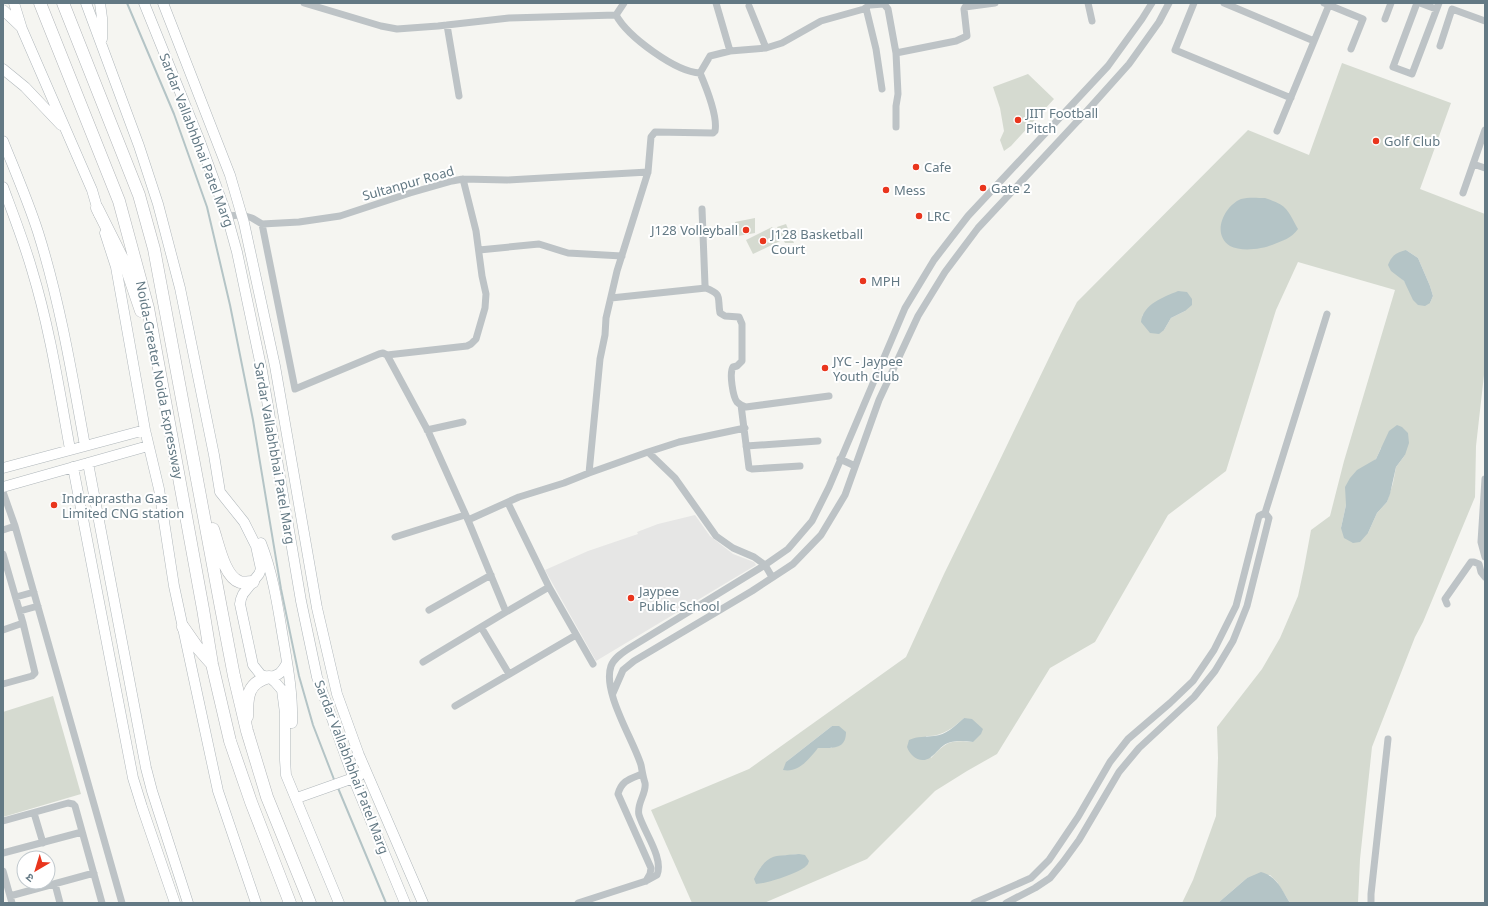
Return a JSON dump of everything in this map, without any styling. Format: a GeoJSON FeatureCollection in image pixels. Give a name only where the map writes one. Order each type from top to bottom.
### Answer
{"type":"FeatureCollection","features":[{"type":"Feature","properties":{"kind":"highway","name":"Noida-Greater Noida Expressway"},"geometry":{"type":"LineString","coordinates":[[40,3],[119,201],[148,308],[202,601],[212,664],[230,741],[251,802],[290,903]]}},
{"type":"Feature","properties":{"kind":"highway","name":"Noida-Greater Noida Expressway"},"geometry":{"type":"LineString","coordinates":[[63,3],[144,209],[154,249],[199,493],[230,653],[247,731],[267,797],[310,903]]}},
{"type":"Feature","properties":{"kind":"highway"},"geometry":{"type":"LineString","coordinates":[[97,208],[125,264],[156,353]]}},
{"type":"Feature","properties":{"kind":"highway"},"geometry":{"type":"LineString","coordinates":[[199,493],[214,531],[223,563],[234,578],[240,582],[253,582]]}},
{"type":"Feature","properties":{"kind":"highway"},"geometry":{"type":"LineString","coordinates":[[183,627],[197,647],[212,664]]}},
{"type":"Feature","properties":{"kind":"highway"},"geometry":{"type":"LineString","coordinates":[[247,731],[247,705],[252,687],[260,680],[269,677]]}},
{"type":"Feature","properties":{"kind":"street"},"geometry":{"type":"LineString","coordinates":[[14,3],[22,29],[92,190],[116,267],[148,446],[158,489],[174,586],[218,791],[256,903]]}},
{"type":"Feature","properties":{"kind":"street"},"geometry":{"type":"LineString","coordinates":[[86,3],[139,146],[158,204],[180,288],[214,455],[220,492],[244,522],[256,546],[261,569],[259,574],[243,594],[240,604],[253,665],[262,675],[269,677],[280,685],[282,690],[286,713],[286,775],[297,798],[339,903]]}},
{"type":"Feature","properties":{"kind":"street"},"geometry":{"type":"LineString","coordinates":[[100,3],[102,18],[102,46]]}},
{"type":"Feature","properties":{"kind":"street","name":"Sardar Vallabhbhai Patel Marg"},"geometry":{"type":"LineString","coordinates":[[144,3],[199,139],[227,216],[237,252],[262,371],[300,601],[317,677],[345,781],[406,903]]}},
{"type":"Feature","properties":{"kind":"street","name":"Sardar Vallabhbhai Patel Marg"},"geometry":{"type":"LineString","coordinates":[[163,3],[230,175],[253,258],[275,366],[317,608],[337,694],[359,754],[423,903]]}},
{"type":"Feature","properties":{"kind":"street"},"geometry":{"type":"LineString","coordinates":[[304,3],[380,26],[397,29],[509,18],[616,15]]}},
{"type":"Feature","properties":{"kind":"street"},"geometry":{"type":"LineString","coordinates":[[616,15],[624,3]]}},
{"type":"Feature","properties":{"kind":"street"},"geometry":{"type":"LineString","coordinates":[[716,3],[730,51]]}},
{"type":"Feature","properties":{"kind":"street"},"geometry":{"type":"LineString","coordinates":[[896,53],[965,38],[967,36],[965,7],[995,3]]}},
{"type":"Feature","properties":{"kind":"street"},"geometry":{"type":"LineString","coordinates":[[1088,3],[1092,21]]}},
{"type":"Feature","properties":{"kind":"street"},"geometry":{"type":"LineString","coordinates":[[578,903],[646,881],[657,875],[659,870],[654,851],[639,814],[638,808],[645,784],[641,765],[613,694],[609,678],[612,665],[618,656],[765,565],[788,549],[812,521],[829,486],[905,308],[934,260],[968,216],[1108,66],[1152,3]]}},
{"type":"Feature","properties":{"kind":"street"},"geometry":{"type":"LineString","coordinates":[[613,694],[623,670],[634,661],[752,591],[793,564],[820,535],[845,495],[879,400],[915,323],[945,272],[978,228],[1129,64],[1159,22],[1169,3]]}},
{"type":"Feature","properties":{"kind":"street"},"geometry":{"type":"LineString","coordinates":[[1194,3],[1175,50],[1291,98]]}},
{"type":"Feature","properties":{"kind":"street"},"geometry":{"type":"LineString","coordinates":[[1224,3],[1314,41]]}},
{"type":"Feature","properties":{"kind":"street"},"geometry":{"type":"LineString","coordinates":[[1384,18],[1391,3]]}},
{"type":"Feature","properties":{"kind":"street"},"geometry":{"type":"LineString","coordinates":[[1419,3],[1437,6],[1412,74],[1393,67],[1419,3]]}},
{"type":"Feature","properties":{"kind":"street"},"geometry":{"type":"LineString","coordinates":[[700,73],[710,56],[730,51],[766,48],[782,43],[821,21],[869,5],[882,4],[887,6],[896,53],[898,94],[896,106],[896,127]]}},
{"type":"Feature","properties":{"kind":"street"},"geometry":{"type":"LineString","coordinates":[[1277,131],[1314,41],[1327,4],[1363,19],[1350,49]]}},
{"type":"Feature","properties":{"kind":"street"},"geometry":{"type":"LineString","coordinates":[[869,5],[882,89]]}},
{"type":"Feature","properties":{"kind":"street"},"geometry":{"type":"LineString","coordinates":[[749,6],[766,48]]}},
{"type":"Feature","properties":{"kind":"street"},"geometry":{"type":"LineString","coordinates":[[1440,46],[1452,9],[1485,21]]}},
{"type":"Feature","properties":{"kind":"street"},"geometry":{"type":"LineString","coordinates":[[3,10],[22,29]]}},
{"type":"Feature","properties":{"kind":"street"},"geometry":{"type":"LineString","coordinates":[[616,15],[643,44],[683,70],[700,73]]}},
{"type":"Feature","properties":{"kind":"street"},"geometry":{"type":"LineString","coordinates":[[447,25],[459,96]]}},
{"type":"Feature","properties":{"kind":"street"},"geometry":{"type":"LineString","coordinates":[[3,69],[30,93],[67,133]]}},
{"type":"Feature","properties":{"kind":"street"},"geometry":{"type":"LineString","coordinates":[[589,473],[600,359],[606,318],[622,256],[648,172],[651,137],[655,132],[713,133],[715,131],[709,95],[700,73]]}},
{"type":"Feature","properties":{"kind":"street"},"geometry":{"type":"LineString","coordinates":[[1066,111],[1079,120]]}},
{"type":"Feature","properties":{"kind":"street"},"geometry":{"type":"LineString","coordinates":[[1463,193],[1485,130]]}},
{"type":"Feature","properties":{"kind":"street"},"geometry":{"type":"LineString","coordinates":[[3,141],[38,232],[50,274],[68,351],[85,446]]}},
{"type":"Feature","properties":{"kind":"street"},"geometry":{"type":"LineString","coordinates":[[1473,164],[1485,168]]}},
{"type":"Feature","properties":{"kind":"street","name":"Sultanpur Road"},"geometry":{"type":"LineString","coordinates":[[227,216],[242,215],[252,218],[262,224],[299,222],[340,216],[438,184],[463,179],[507,180],[648,172]]}},
{"type":"Feature","properties":{"kind":"street"},"geometry":{"type":"LineString","coordinates":[[262,224],[294,389],[379,354],[384,353],[388,355],[467,346],[474,342],[486,301],[486,294],[473,216],[463,179]]}},
{"type":"Feature","properties":{"kind":"street"},"geometry":{"type":"LineString","coordinates":[[3,187],[32,270],[42,306],[55,364],[70,450]]}},
{"type":"Feature","properties":{"kind":"street"},"geometry":{"type":"LineString","coordinates":[[702,209],[704,280],[706,288]]}},
{"type":"Feature","properties":{"kind":"street"},"geometry":{"type":"LineString","coordinates":[[479,250],[539,244],[568,253],[622,256]]}},
{"type":"Feature","properties":{"kind":"street"},"geometry":{"type":"LineString","coordinates":[[611,298],[706,288],[715,291],[717,294],[720,313],[725,316],[737,316],[741,319],[743,358],[740,364],[733,367],[731,373],[737,402],[746,407],[829,396]]}},
{"type":"Feature","properties":{"kind":"street"},"geometry":{"type":"LineString","coordinates":[[974,903],[1031,878],[1050,860],[1110,762],[1128,739],[1193,681],[1214,650],[1236,606],[1259,516],[1265,513],[1327,314]]}},
{"type":"Feature","properties":{"kind":"street"},"geometry":{"type":"LineString","coordinates":[[388,355],[427,430],[506,612]]}},
{"type":"Feature","properties":{"kind":"street"},"geometry":{"type":"LineString","coordinates":[[741,405],[745,428],[748,466],[750,469],[800,466]]}},
{"type":"Feature","properties":{"kind":"street"},"geometry":{"type":"LineString","coordinates":[[427,430],[463,422]]}},
{"type":"Feature","properties":{"kind":"street"},"geometry":{"type":"LineString","coordinates":[[395,537],[466,518],[508,503],[532,492],[564,483],[679,442],[745,428]]}},
{"type":"Feature","properties":{"kind":"street"},"geometry":{"type":"LineString","coordinates":[[3,468],[145,430]]}},
{"type":"Feature","properties":{"kind":"street"},"geometry":{"type":"LineString","coordinates":[[746,446],[818,441]]}},
{"type":"Feature","properties":{"kind":"street"},"geometry":{"type":"LineString","coordinates":[[3,486],[148,446]]}},
{"type":"Feature","properties":{"kind":"street"},"geometry":{"type":"LineString","coordinates":[[648,452],[675,478],[716,536],[733,548],[754,557],[765,565],[772,577]]}},
{"type":"Feature","properties":{"kind":"street"},"geometry":{"type":"LineString","coordinates":[[214,455],[226,491],[259,538],[268,561],[275,589],[291,685],[292,706],[290,757],[286,775]]}},
{"type":"Feature","properties":{"kind":"street"},"geometry":{"type":"LineString","coordinates":[[840,459],[855,466]]}},
{"type":"Feature","properties":{"kind":"street"},"geometry":{"type":"LineString","coordinates":[[88,463],[146,768],[188,903]]}},
{"type":"Feature","properties":{"kind":"street"},"geometry":{"type":"LineString","coordinates":[[73,467],[133,778],[174,903]]}},
{"type":"Feature","properties":{"kind":"street"},"geometry":{"type":"LineString","coordinates":[[1485,479],[1481,542],[1485,557]]}},
{"type":"Feature","properties":{"kind":"street"},"geometry":{"type":"LineString","coordinates":[[3,492],[15,526],[122,903]]}},
{"type":"Feature","properties":{"kind":"street"},"geometry":{"type":"LineString","coordinates":[[508,503],[549,587],[593,664]]}},
{"type":"Feature","properties":{"kind":"street"},"geometry":{"type":"LineString","coordinates":[[1006,903],[1035,888],[1050,878],[1079,840],[1119,772],[1139,748],[1194,697],[1215,671],[1233,641],[1248,606],[1269,518],[1265,513]]}},
{"type":"Feature","properties":{"kind":"street"},"geometry":{"type":"LineString","coordinates":[[3,530],[15,526]]}},
{"type":"Feature","properties":{"kind":"street"},"geometry":{"type":"LineString","coordinates":[[3,554],[35,668],[35,673],[32,676],[3,684]]}},
{"type":"Feature","properties":{"kind":"street"},"geometry":{"type":"LineString","coordinates":[[1447,604],[1445,599],[1471,562],[1479,564],[1481,572],[1485,577]]}},
{"type":"Feature","properties":{"kind":"street"},"geometry":{"type":"LineString","coordinates":[[428,610],[490,575]]}},
{"type":"Feature","properties":{"kind":"street"},"geometry":{"type":"LineString","coordinates":[[3,583],[11,581]]}},
{"type":"Feature","properties":{"kind":"street"},"geometry":{"type":"LineString","coordinates":[[253,582],[262,583],[275,589]]}},
{"type":"Feature","properties":{"kind":"street"},"geometry":{"type":"LineString","coordinates":[[424,662],[549,587]]}},
{"type":"Feature","properties":{"kind":"street"},"geometry":{"type":"LineString","coordinates":[[16,597],[34,592]]}},
{"type":"Feature","properties":{"kind":"street"},"geometry":{"type":"LineString","coordinates":[[20,611],[38,606]]}},
{"type":"Feature","properties":{"kind":"street"},"geometry":{"type":"LineString","coordinates":[[3,630],[23,623]]}},
{"type":"Feature","properties":{"kind":"street"},"geometry":{"type":"LineString","coordinates":[[481,627],[508,674]]}},
{"type":"Feature","properties":{"kind":"street"},"geometry":{"type":"LineString","coordinates":[[455,706],[576,635]]}},
{"type":"Feature","properties":{"kind":"street"},"geometry":{"type":"LineString","coordinates":[[269,677],[277,676],[287,664]]}},
{"type":"Feature","properties":{"kind":"street"},"geometry":{"type":"LineString","coordinates":[[1371,903],[1388,739]]}},
{"type":"Feature","properties":{"kind":"street"},"geometry":{"type":"LineString","coordinates":[[297,798],[367,773]]}},
{"type":"Feature","properties":{"kind":"street"},"geometry":{"type":"LineString","coordinates":[[642,774],[621,785],[618,794],[651,868],[650,874],[646,881]]}},
{"type":"Feature","properties":{"kind":"street"},"geometry":{"type":"LineString","coordinates":[[3,821],[71,803],[75,806],[102,903]]}},
{"type":"Feature","properties":{"kind":"street"},"geometry":{"type":"LineString","coordinates":[[34,813],[43,843]]}},
{"type":"Feature","properties":{"kind":"street"},"geometry":{"type":"LineString","coordinates":[[3,853],[82,832]]}},
{"type":"Feature","properties":{"kind":"street"},"geometry":{"type":"LineString","coordinates":[[3,871],[11,899],[37,890]]}},
{"type":"Feature","properties":{"kind":"street"},"geometry":{"type":"LineString","coordinates":[[56,884],[94,873]]}},
{"type":"Feature","properties":{"kind":"street"},"geometry":{"type":"LineString","coordinates":[[56,888],[60,903]]}},
{"type":"Feature","properties":{"kind":"shaded area"},"geometry":{"type":"Polygon","coordinates":[[[1342,63],[1451,103],[1420,189],[1485,214],[1485,366],[1476,446],[1475,497],[1423,622],[1415,637],[1372,747],[1360,859],[1358,903],[1290,903],[1277,882],[1270,875],[1247,878],[1218,903],[1182,903],[1193,880],[1216,816],[1218,758],[1217,727],[1262,669],[1280,638],[1298,596],[1311,530],[1330,516],[1344,461],[1395,290],[1298,262],[1276,310],[1226,471],[1168,515],[1095,642],[1050,668],[997,754],[935,791],[867,859],[764,903],[692,903],[651,810],[749,769],[906,657],[944,574],[1077,302],[1248,130],[1309,155],[1342,63]],[[1406,250],[1400,277],[1408,287],[1430,303],[1433,296],[1418,258],[1406,250]],[[1185,311],[1142,315],[1164,330],[1171,318],[1185,311]],[[1381,448],[1376,459],[1370,464],[1346,505],[1341,528],[1368,533],[1377,513],[1387,502],[1396,467],[1405,455],[1381,448]],[[964,718],[951,728],[937,735],[926,736],[931,758],[941,748],[949,743],[959,741],[973,742],[964,718]],[[832,726],[786,762],[818,748],[832,748],[832,726]],[[799,854],[783,856],[760,868],[799,854]]]}},
{"type":"Feature","properties":{"kind":"shaded area","name":"JIIT Football Pitch"},"geometry":{"type":"Polygon","coordinates":[[[1028,74],[1054,99],[1011,146],[1004,151],[1000,140],[1004,131],[1000,108],[993,87],[1028,74]]]}},
{"type":"Feature","properties":{"kind":"shaded area"},"geometry":{"type":"Polygon","coordinates":[[[1265,198],[1278,203],[1286,209],[1298,229],[1293,235],[1279,242],[1257,249],[1235,248],[1224,241],[1221,235],[1222,221],[1229,208],[1241,199],[1265,198]]]}},
{"type":"Feature","properties":{"kind":"shaded area","name":"J128 Volleyball"},"geometry":{"type":"Polygon","coordinates":[[[755,218],[755,233],[738,236],[735,222],[755,218]]]}},
{"type":"Feature","properties":{"kind":"shaded area"},"geometry":{"type":"Polygon","coordinates":[[[786,224],[794,243],[785,243],[777,227],[786,224]]]}},
{"type":"Feature","properties":{"kind":"shaded area","name":"J128 Basketball Court"},"geometry":{"type":"Polygon","coordinates":[[[772,227],[780,241],[753,254],[746,240],[772,227]]]}},
{"type":"Feature","properties":{"kind":"shaded area"},"geometry":{"type":"Polygon","coordinates":[[[1406,250],[1418,258],[1430,286],[1433,296],[1430,303],[1425,306],[1418,305],[1413,300],[1404,281],[1391,271],[1388,265],[1395,255],[1406,250]]]}},
{"type":"Feature","properties":{"kind":"shaded area"},"geometry":{"type":"Polygon","coordinates":[[[1178,291],[1187,292],[1192,299],[1192,305],[1185,311],[1171,318],[1164,330],[1159,334],[1150,333],[1141,322],[1146,310],[1155,302],[1178,291]]]}},
{"type":"Feature","properties":{"kind":"shaded area"},"geometry":{"type":"Polygon","coordinates":[[[1397,425],[1402,427],[1408,433],[1409,443],[1405,455],[1396,467],[1387,502],[1377,513],[1368,533],[1360,542],[1353,543],[1344,538],[1341,528],[1346,505],[1345,487],[1357,470],[1376,459],[1389,431],[1397,425]]]}},
{"type":"Feature","properties":{"kind":"shaded area","name":"Jaypee Public School"},"geometry":{"type":"Polygon","coordinates":[[[695,515],[710,536],[733,554],[754,562],[756,565],[596,661],[545,570],[588,551],[638,534],[637,532],[658,524],[695,515]]]}},
{"type":"Feature","properties":{"kind":"shaded area"},"geometry":{"type":"Polygon","coordinates":[[[53,696],[81,794],[3,817],[3,712],[53,696]]]}},
{"type":"Feature","properties":{"kind":"shaded area"},"geometry":{"type":"Polygon","coordinates":[[[964,718],[972,719],[983,729],[981,734],[973,742],[957,741],[948,743],[931,757],[923,760],[913,756],[908,750],[907,747],[909,740],[918,737],[942,734],[950,730],[964,718]]]}},
{"type":"Feature","properties":{"kind":"shaded area"},"geometry":{"type":"Polygon","coordinates":[[[832,726],[839,726],[846,732],[844,742],[841,745],[833,748],[818,748],[807,761],[799,767],[783,770],[786,762],[832,726]]]}},
{"type":"Feature","properties":{"kind":"shaded area"},"geometry":{"type":"Polygon","coordinates":[[[799,854],[805,855],[809,861],[802,869],[782,878],[756,884],[754,879],[762,866],[770,858],[799,854]]]}},
{"type":"Feature","properties":{"kind":"shaded area"},"geometry":{"type":"Polygon","coordinates":[[[1261,872],[1267,874],[1275,880],[1290,903],[1218,903],[1247,878],[1261,872]]]}},
{"type":"Feature","properties":{"kind":"waterway"},"geometry":{"type":"LineString","coordinates":[[127,3],[174,114],[207,207],[230,305],[253,420],[281,589],[299,676],[313,725],[335,782]]}},
{"type":"Feature","properties":{"kind":"waterway"},"geometry":{"type":"LineString","coordinates":[[338,788],[386,903]]}},
{"type":"Feature","properties":{"kind":"place","name":"JIIT Football Pitch"},"geometry":{"type":"Point","coordinates":[1018,120]}},
{"type":"Feature","properties":{"kind":"place","name":"Golf Club"},"geometry":{"type":"Point","coordinates":[1376,141]}},
{"type":"Feature","properties":{"kind":"place","name":"Cafe"},"geometry":{"type":"Point","coordinates":[916,167]}},
{"type":"Feature","properties":{"kind":"place","name":"Gate 2"},"geometry":{"type":"Point","coordinates":[983,188]}},
{"type":"Feature","properties":{"kind":"place","name":"Mess"},"geometry":{"type":"Point","coordinates":[886,190]}},
{"type":"Feature","properties":{"kind":"place","name":"LRC"},"geometry":{"type":"Point","coordinates":[919,216]}},
{"type":"Feature","properties":{"kind":"place","name":"J128 Volleyball"},"geometry":{"type":"Point","coordinates":[746,230]}},
{"type":"Feature","properties":{"kind":"place","name":"J128 Basketball Court"},"geometry":{"type":"Point","coordinates":[763,241]}},
{"type":"Feature","properties":{"kind":"place","name":"MPH"},"geometry":{"type":"Point","coordinates":[863,281]}},
{"type":"Feature","properties":{"kind":"place","name":"JYC - Jaypee Youth Club"},"geometry":{"type":"Point","coordinates":[825,368]}},
{"type":"Feature","properties":{"kind":"place","name":"Indraprastha Gas Limited CNG station"},"geometry":{"type":"Point","coordinates":[54,505]}},
{"type":"Feature","properties":{"kind":"place","name":"Jaypee Public School"},"geometry":{"type":"Point","coordinates":[631,598]}}]}
